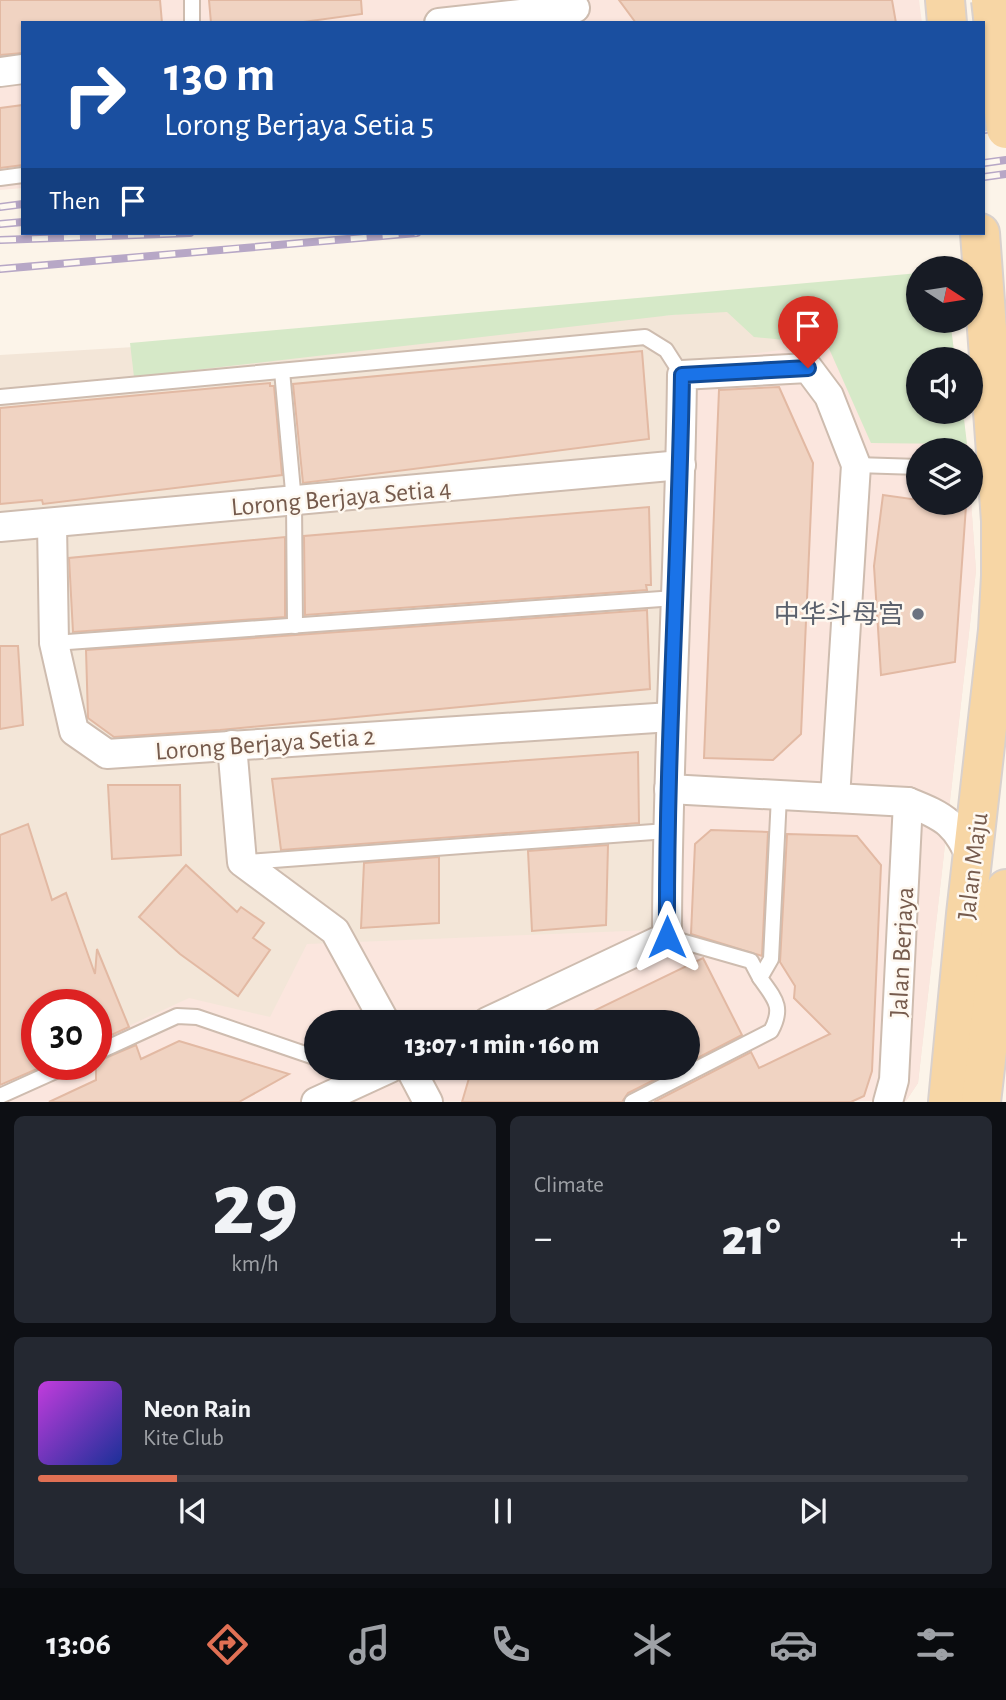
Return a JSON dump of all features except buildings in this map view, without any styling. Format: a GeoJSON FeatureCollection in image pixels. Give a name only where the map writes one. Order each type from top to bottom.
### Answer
{"type":"FeatureCollection","features":[{"type":"Feature","properties":{"kind":"main road"},"geometry":{"type":"LineString","coordinates":[[945,0],[947,21]]}},
{"type":"Feature","properties":{"kind":"main road"},"geometry":{"type":"LineString","coordinates":[[964,0],[965,21]]}},
{"type":"Feature","properties":{"kind":"main road"},"geometry":{"type":"LineString","coordinates":[[991,0],[1006,129]]}},
{"type":"Feature","properties":{"kind":"main road","name":"Jalan Maju"},"geometry":{"type":"LineString","coordinates":[[948,1101],[998,630],[1001,521],[980,235]]}},
{"type":"Feature","properties":{"kind":"main road","name":"Jalan Maju"},"geometry":{"type":"LineString","coordinates":[[981,1101],[1002,958],[1006,889]]}},
{"type":"Feature","properties":{"kind":"street"},"geometry":{"type":"LineString","coordinates":[[460,21],[577,10]]}},
{"type":"Feature","properties":{"kind":"street"},"geometry":{"type":"LineString","coordinates":[[0,72],[21,69]]}},
{"type":"Feature","properties":{"kind":"street"},"geometry":{"type":"LineString","coordinates":[[512,1010],[667,937],[670,717],[681,466],[682,375],[808,368],[829,396],[856,465],[835,798]]}},
{"type":"Feature","properties":{"kind":"street","name":"Lorong Berjaya Setia 4"},"geometry":{"type":"LineString","coordinates":[[0,527],[681,466]]}},
{"type":"Feature","properties":{"kind":"street","name":"Lorong Berjaya Setia 2"},"geometry":{"type":"LineString","coordinates":[[52,524],[54,643],[74,731],[107,754],[670,717]]}},
{"type":"Feature","properties":{"kind":"street"},"geometry":{"type":"LineString","coordinates":[[232,745],[242,862],[334,932],[378,1010]]}},
{"type":"Feature","properties":{"kind":"street"},"geometry":{"type":"LineString","coordinates":[[669,789],[908,802],[935,813],[952,825],[962,837],[973,862]]}},
{"type":"Feature","properties":{"kind":"street","name":"Jalan Berjaya"},"geometry":{"type":"LineString","coordinates":[[888,1101],[894,1080],[908,802]]}},
{"type":"Feature","properties":{"kind":"street"},"geometry":{"type":"LineString","coordinates":[[316,1101],[352,1080]]}},
{"type":"Feature","properties":{"kind":"street"},"geometry":{"type":"LineString","coordinates":[[417,1080],[428,1101]]}},
{"type":"Feature","properties":{"kind":"lane"},"geometry":{"type":"LineString","coordinates":[[192,0],[192,21]]}},
{"type":"Feature","properties":{"kind":"lane"},"geometry":{"type":"LineString","coordinates":[[0,178],[21,175]]}},
{"type":"Feature","properties":{"kind":"lane"},"geometry":{"type":"LineString","coordinates":[[0,397],[645,337],[666,351],[682,375]]}},
{"type":"Feature","properties":{"kind":"lane"},"geometry":{"type":"LineString","coordinates":[[282,371],[294,502],[295,626]]}},
{"type":"Feature","properties":{"kind":"lane"},"geometry":{"type":"LineString","coordinates":[[856,465],[906,467]]}},
{"type":"Feature","properties":{"kind":"lane"},"geometry":{"type":"LineString","coordinates":[[54,643],[675,598]]}},
{"type":"Feature","properties":{"kind":"lane"},"geometry":{"type":"LineString","coordinates":[[761,978],[771,959],[779,796]]}},
{"type":"Feature","properties":{"kind":"lane"},"geometry":{"type":"LineString","coordinates":[[242,862],[667,831]]}},
{"type":"Feature","properties":{"kind":"lane"},"geometry":{"type":"LineString","coordinates":[[632,1101],[771,1031],[778,1017],[776,1000],[751,961],[667,937]]}},
{"type":"Feature","properties":{"kind":"lane"},"geometry":{"type":"LineString","coordinates":[[112,1046],[177,1016],[197,1017],[304,1054]]}},
{"type":"Feature","properties":{"kind":"lane"},"geometry":{"type":"LineString","coordinates":[[0,1096],[36,1080]]}},
{"type":"Feature","properties":{"kind":"shaded area"},"geometry":{"type":"Polygon","coordinates":[[[0,0],[919,0],[922,21],[21,21],[21,188],[0,190],[0,0]]]}},
{"type":"Feature","properties":{"kind":"shaded area"},"geometry":{"type":"Polygon","coordinates":[[[906,277],[906,333],[952,333],[953,347],[906,347],[906,424],[964,424],[966,438],[906,438],[906,515],[972,515],[976,571],[918,1083],[906,1101],[0,1102],[0,355],[672,315],[906,277]]]}},
{"type":"Feature","properties":{"kind":"shaded area"},"geometry":{"type":"Polygon","coordinates":[[[827,344],[871,443],[906,443],[906,515],[972,515],[976,571],[918,1083],[906,1101],[0,1102],[0,1085],[21,1075],[21,1080],[112,1080],[112,1034],[189,998],[270,1017],[307,944],[652,930],[691,362],[827,344]]]}},
{"type":"Feature","properties":{"kind":"green space"},"geometry":{"type":"Polygon","coordinates":[[[906,274],[906,333],[952,333],[953,347],[906,347],[906,424],[965,424],[966,438],[906,438],[906,443],[871,443],[827,344],[754,337],[727,312],[672,315],[134,377],[130,343],[906,274]]]}},
{"type":"Feature","properties":{"kind":"railway"},"geometry":{"type":"LineString","coordinates":[[985,113],[1006,111]]}},
{"type":"Feature","properties":{"kind":"railway"},"geometry":{"type":"LineString","coordinates":[[985,130],[1006,127]]}},
{"type":"Feature","properties":{"kind":"railway"},"geometry":{"type":"LineString","coordinates":[[985,163],[1006,160]]}},
{"type":"Feature","properties":{"kind":"railway"},"geometry":{"type":"LineString","coordinates":[[985,177],[1006,174]]}},
{"type":"Feature","properties":{"kind":"railway"},"geometry":{"type":"LineString","coordinates":[[0,207],[21,204]]}},
{"type":"Feature","properties":{"kind":"railway"},"geometry":{"type":"LineString","coordinates":[[0,224],[21,222]]}},
{"type":"Feature","properties":{"kind":"railway"},"geometry":{"type":"LineString","coordinates":[[0,240],[136,235]]}},
{"type":"Feature","properties":{"kind":"railway"},"geometry":{"type":"LineString","coordinates":[[0,269],[394,235]]}},
{"type":"Feature","properties":{"kind":"place","name":"中华斗母宫"},"geometry":{"type":"Point","coordinates":[918,614]}},
{"type":"Feature","properties":{"kind":"route"},"geometry":{"type":"LineString","coordinates":[[667,937],[670,717],[681,466],[682,375],[808,368]]}}]}
